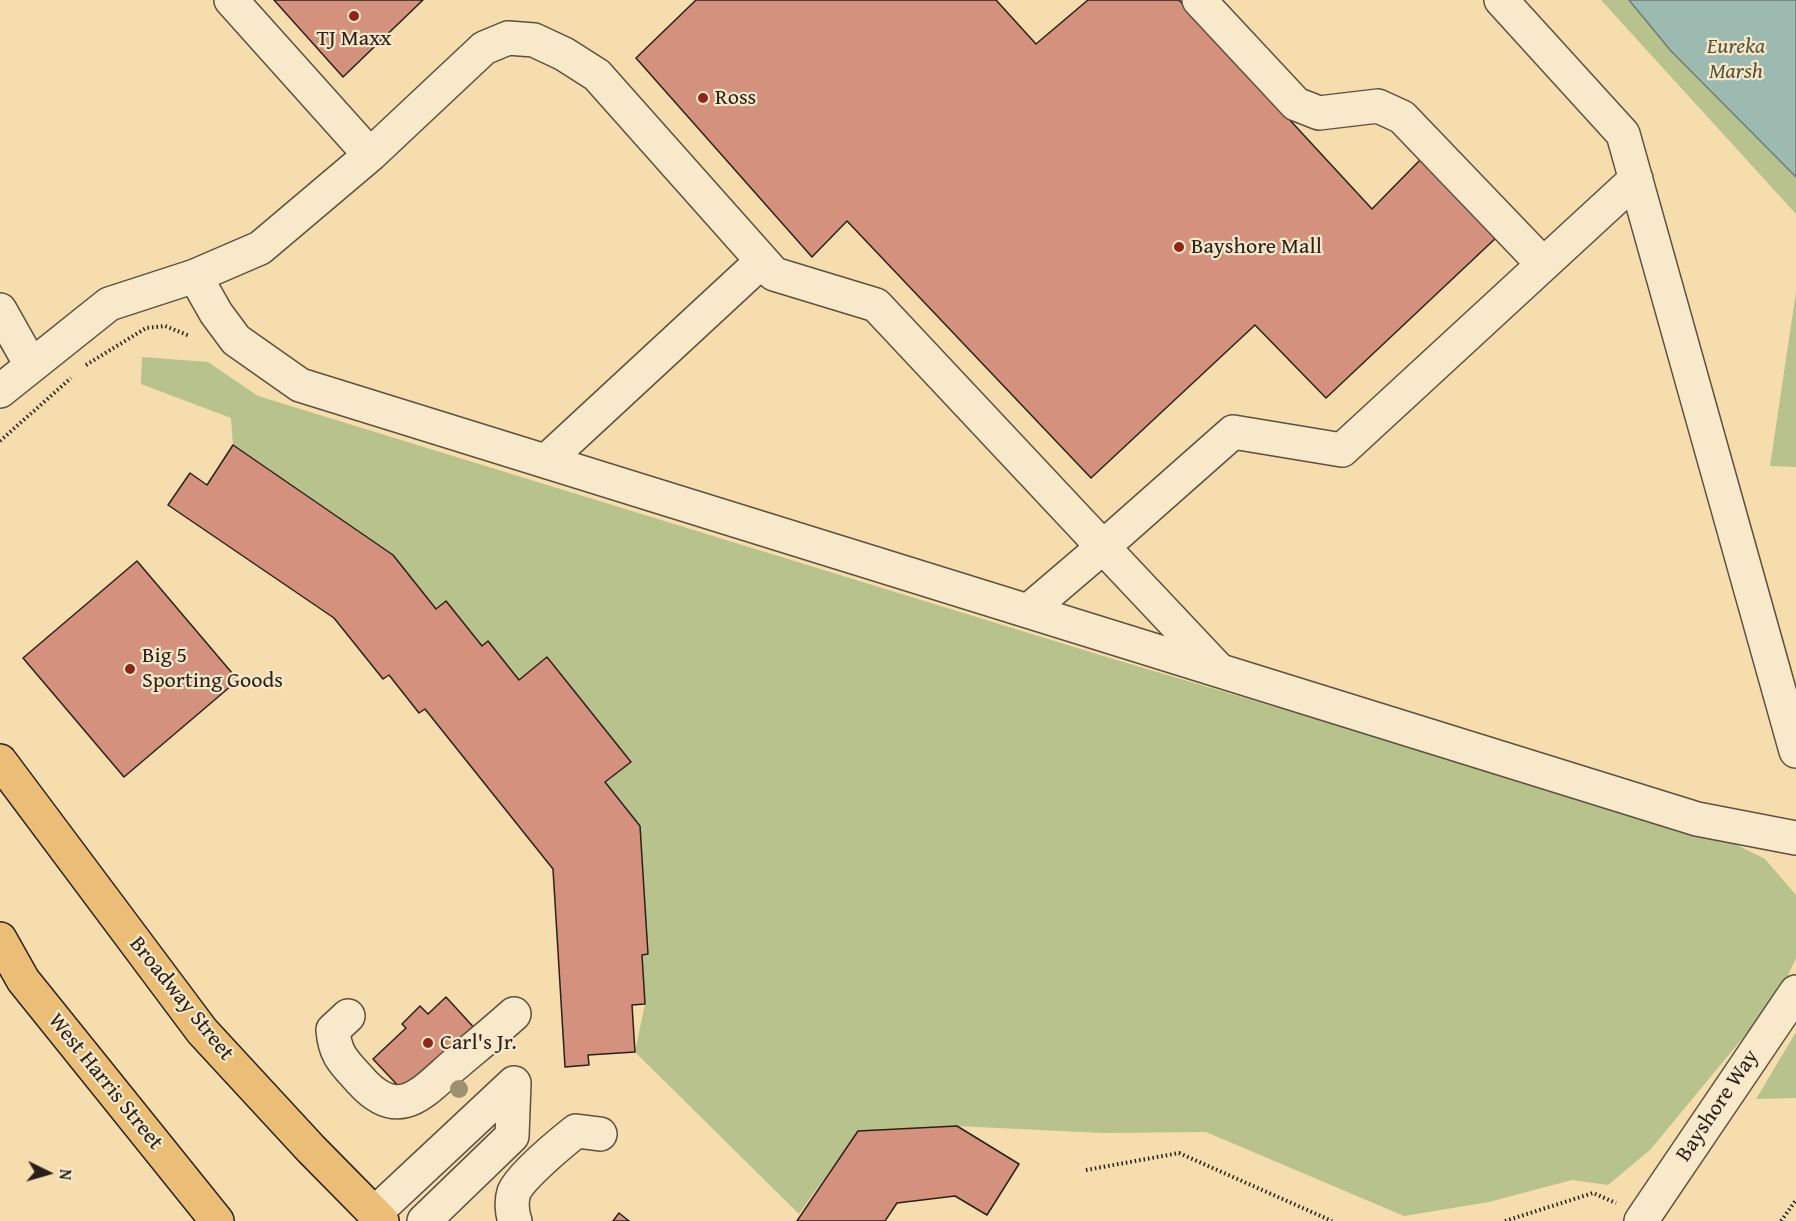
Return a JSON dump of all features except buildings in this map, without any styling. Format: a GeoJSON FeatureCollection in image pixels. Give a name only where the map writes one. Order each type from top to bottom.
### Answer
{"type":"FeatureCollection","features":[{"type":"Feature","properties":{"kind":"main road","name":"Broadway Street"},"geometry":{"type":"LineString","coordinates":[[1,765],[202,1031],[378,1217]]}},
{"type":"Feature","properties":{"kind":"main road","name":"West Harris Street"},"geometry":{"type":"LineString","coordinates":[[0,939],[23,980],[217,1221]]}},
{"type":"Feature","properties":{"kind":"street"},"geometry":{"type":"LineString","coordinates":[[231,0],[370,154]]}},
{"type":"Feature","properties":{"kind":"street"},"geometry":{"type":"LineString","coordinates":[[1199,0],[1296,104],[1319,113],[1378,106],[1402,117],[1543,264]]}},
{"type":"Feature","properties":{"kind":"street"},"geometry":{"type":"LineString","coordinates":[[1501,0],[1623,134],[1796,751]]}},
{"type":"Feature","properties":{"kind":"street"},"geometry":{"type":"LineString","coordinates":[[0,391],[109,304],[195,276],[260,248],[370,154],[484,48],[508,38],[534,40],[564,54],[597,75],[774,274],[876,305],[1220,670]]}},
{"type":"Feature","properties":{"kind":"street"},"geometry":{"type":"LineString","coordinates":[[1028,611],[1233,432],[1342,450],[1636,179]]}},
{"type":"Feature","properties":{"kind":"street"},"geometry":{"type":"LineString","coordinates":[[546,461],[762,261]]}},
{"type":"Feature","properties":{"kind":"street"},"geometry":{"type":"LineString","coordinates":[[195,276],[216,313],[236,340],[300,385],[1697,819],[1796,838]]}},
{"type":"Feature","properties":{"kind":"street"},"geometry":{"type":"LineString","coordinates":[[0,310],[31,365]]}},
{"type":"Feature","properties":{"kind":"street","name":"Bayshore Way"},"geometry":{"type":"LineString","coordinates":[[1643,1218],[1796,992]]}},
{"type":"Feature","properties":{"kind":"street"},"geometry":{"type":"LineString","coordinates":[[348,1016],[333,1030],[334,1048],[369,1090],[382,1099],[394,1102],[407,1101],[427,1091],[514,1014]]}},
{"type":"Feature","properties":{"kind":"street"},"geometry":{"type":"LineString","coordinates":[[378,1217],[514,1083],[512,1136],[424,1221]]}},
{"type":"Feature","properties":{"kind":"street"},"geometry":{"type":"LineString","coordinates":[[515,1221],[512,1212],[514,1192],[534,1169],[576,1131],[600,1134]]}},
{"type":"Feature","properties":{"kind":"path"},"geometry":{"type":"LineString","coordinates":[[84,367],[146,328],[165,326],[190,336]]}},
{"type":"Feature","properties":{"kind":"path"},"geometry":{"type":"LineString","coordinates":[[0,441],[75,375]]}},
{"type":"Feature","properties":{"kind":"path"},"geometry":{"type":"LineString","coordinates":[[1086,1170],[1179,1153],[1332,1221]]}},
{"type":"Feature","properties":{"kind":"path"},"geometry":{"type":"LineString","coordinates":[[1505,1221],[1593,1193],[1643,1218]]}},
{"type":"Feature","properties":{"kind":"path"},"geometry":{"type":"LineString","coordinates":[[1781,1221],[1796,1200]]}},
{"type":"Feature","properties":{"kind":"green space","name":"Eureka Marsh"},"geometry":{"type":"Polygon","coordinates":[[[1601,0],[1796,0],[1796,214],[1601,0]]]}},
{"type":"Feature","properties":{"kind":"green space"},"geometry":{"type":"Polygon","coordinates":[[[1796,292],[1796,467],[1770,466],[1796,292]]]}},
{"type":"Feature","properties":{"kind":"green space"},"geometry":{"type":"Polygon","coordinates":[[[142,357],[208,362],[258,396],[1100,655],[1731,842],[1765,859],[1796,895],[1796,958],[1780,993],[1650,1150],[1608,1185],[1572,1180],[1489,1202],[1404,1216],[1206,1132],[1102,1133],[957,1126],[858,1131],[799,1214],[635,1052],[645,1004],[642,955],[648,954],[640,826],[605,782],[630,761],[548,657],[519,680],[488,641],[482,646],[446,601],[436,609],[393,555],[233,445],[231,418],[141,384],[142,357]]]}},
{"type":"Feature","properties":{"kind":"green space"},"geometry":{"type":"Polygon","coordinates":[[[1796,1032],[1796,1098],[1756,1099],[1796,1032]]]}},
{"type":"Feature","properties":{"kind":"water","name":"Eureka Marsh"},"geometry":{"type":"Polygon","coordinates":[[[1629,0],[1796,0],[1796,177],[1671,51],[1629,0]]]}},
{"type":"Feature","properties":{"kind":"place","name":"TJ Maxx"},"geometry":{"type":"Point","coordinates":[354,16]}},
{"type":"Feature","properties":{"kind":"place","name":"Ross"},"geometry":{"type":"Point","coordinates":[703,98]}},
{"type":"Feature","properties":{"kind":"place","name":"Bayshore Mall"},"geometry":{"type":"Point","coordinates":[1179,247]}},
{"type":"Feature","properties":{"kind":"place","name":"Big 5 Sporting Goods"},"geometry":{"type":"Point","coordinates":[130,669]}},
{"type":"Feature","properties":{"kind":"place","name":"Carl's Jr."},"geometry":{"type":"Point","coordinates":[428,1043]}}]}
